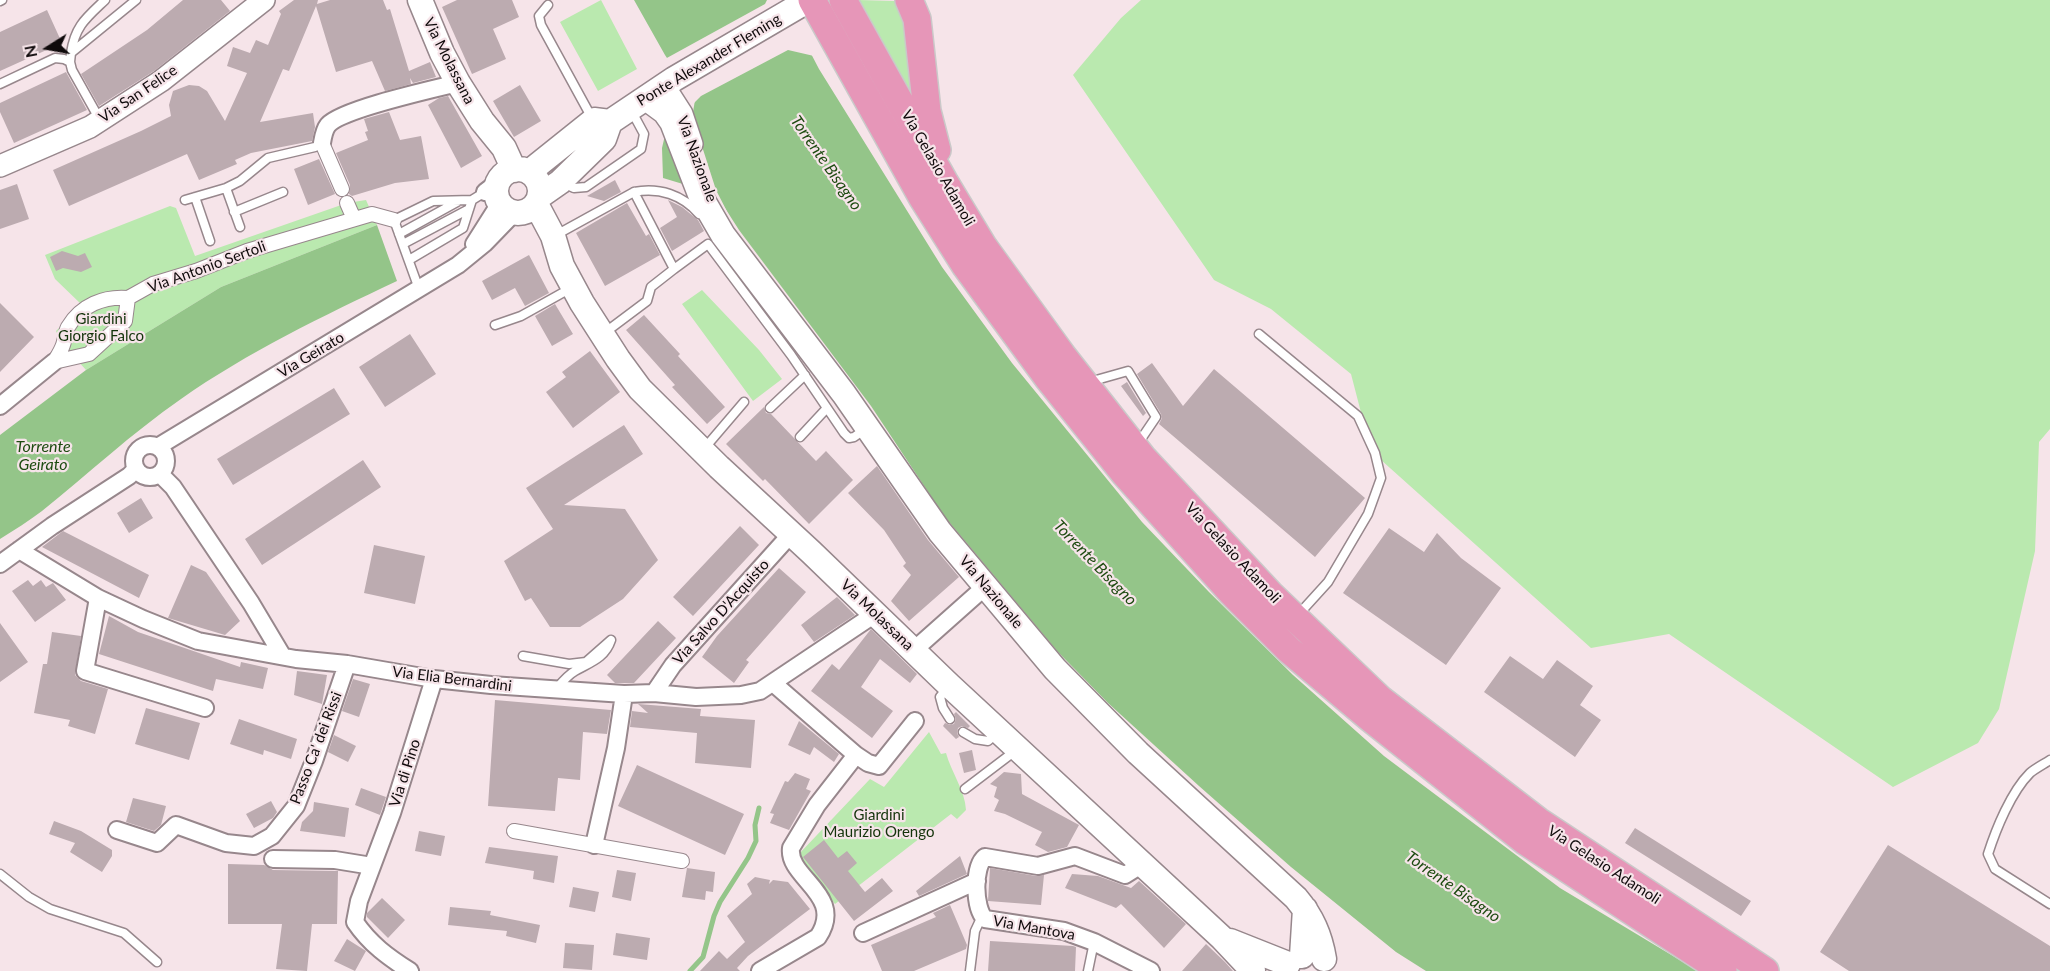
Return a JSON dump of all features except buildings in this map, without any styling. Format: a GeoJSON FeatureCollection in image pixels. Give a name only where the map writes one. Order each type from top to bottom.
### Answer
{"type":"FeatureCollection","features":[{"type":"Feature","properties":{"kind":"main road","name":"Via Molassana"},"geometry":{"type":"LineString","coordinates":[[420,0],[438,44],[458,83],[482,121],[507,194],[540,245],[562,266]]}},
{"type":"Feature","properties":{"kind":"main road","name":"Via Gelasio Adamoli"},"geometry":{"type":"LineString","coordinates":[[843,0],[945,183],[983,246],[1084,383],[1135,447],[1270,594],[1381,700],[1538,821],[1765,971]]}},
{"type":"Feature","properties":{"kind":"main road"},"geometry":{"type":"LineString","coordinates":[[909,0],[916,19],[927,111],[945,183]]}},
{"type":"Feature","properties":{"kind":"main road","name":"Via Gelasio Adamoli"},"geometry":{"type":"LineString","coordinates":[[805,3],[965,265],[1048,378],[1125,474],[1232,593],[1289,650],[1370,718],[1525,841],[1723,971]]}},
{"type":"Feature","properties":{"kind":"main road","name":"Ponte Alexander Fleming"},"geometry":{"type":"LineString","coordinates":[[507,194],[602,121],[805,3]]}},
{"type":"Feature","properties":{"kind":"main road","name":"Via Nazionale"},"geometry":{"type":"LineString","coordinates":[[653,93],[672,122],[701,197],[711,235],[856,431],[1055,669],[1138,753],[1280,883],[1305,909],[1306,964]]}},
{"type":"Feature","properties":{"kind":"main road","name":"Ponte Alexander Fleming"},"geometry":{"type":"LineString","coordinates":[[507,194],[560,182],[604,139],[602,121]]}},
{"type":"Feature","properties":{"kind":"main road","name":"Via Molassana"},"geometry":{"type":"LineString","coordinates":[[507,194],[553,236],[562,266],[573,287],[618,359],[640,389],[949,685],[1222,938],[1253,971]]}},
{"type":"Feature","properties":{"kind":"main road","name":"Via Molassana"},"geometry":{"type":"LineString","coordinates":[[1222,938],[1306,964]]}},
{"type":"Feature","properties":{"kind":"street","name":"Via San Felice"},"geometry":{"type":"LineString","coordinates":[[0,166],[80,132],[100,120],[161,81],[264,0]]}},
{"type":"Feature","properties":{"kind":"street"},"geometry":{"type":"LineString","coordinates":[[342,189],[322,143],[325,130],[335,120],[372,105],[458,83]]}},
{"type":"Feature","properties":{"kind":"street","name":"Via Geirato"},"geometry":{"type":"LineString","coordinates":[[0,564],[52,526],[129,476],[136,469],[134,458],[139,449],[148,444],[159,446],[462,262],[507,194]]}},
{"type":"Feature","properties":{"kind":"street"},"geometry":{"type":"LineString","coordinates":[[347,203],[354,219]]}},
{"type":"Feature","properties":{"kind":"street","name":"Via Antonio Sertoli"},"geometry":{"type":"LineString","coordinates":[[128,298],[153,284],[196,271],[247,251],[354,219],[372,214],[394,220]]}},
{"type":"Feature","properties":{"kind":"street"},"geometry":{"type":"LineString","coordinates":[[0,406],[54,362],[68,328],[78,316],[95,302],[106,298],[128,298],[125,321],[90,354],[54,362]]}},
{"type":"Feature","properties":{"kind":"street"},"geometry":{"type":"LineString","coordinates":[[136,469],[149,477],[160,474],[167,460],[159,446]]}},
{"type":"Feature","properties":{"kind":"street"},"geometry":{"type":"LineString","coordinates":[[160,474],[173,487],[251,603],[282,656]]}},
{"type":"Feature","properties":{"kind":"street","name":"Via Salvo D'Acquisto"},"geometry":{"type":"LineString","coordinates":[[654,693],[673,665],[791,534]]}},
{"type":"Feature","properties":{"kind":"street","name":"Via Elia Bernardini"},"geometry":{"type":"LineString","coordinates":[[19,550],[98,598],[143,620],[198,641],[434,679],[624,694],[654,693],[696,697],[741,695],[760,691],[875,614]]}},
{"type":"Feature","properties":{"kind":"street"},"geometry":{"type":"LineString","coordinates":[[914,650],[986,586]]}},
{"type":"Feature","properties":{"kind":"street"},"geometry":{"type":"LineString","coordinates":[[98,598],[85,672],[205,708]]}},
{"type":"Feature","properties":{"kind":"street","name":"Passo Ca' dei Rissi"},"geometry":{"type":"LineString","coordinates":[[117,830],[157,843],[176,825],[226,843],[254,846],[272,836],[296,806],[347,664]]}},
{"type":"Feature","properties":{"kind":"street","name":"Via di Pino"},"geometry":{"type":"LineString","coordinates":[[410,971],[386,957],[365,937],[355,921],[359,901],[392,813],[434,679]]}},
{"type":"Feature","properties":{"kind":"street"},"geometry":{"type":"LineString","coordinates":[[773,683],[856,755],[868,763],[879,766],[915,721]]}},
{"type":"Feature","properties":{"kind":"street"},"geometry":{"type":"LineString","coordinates":[[594,845],[616,748],[624,694]]}},
{"type":"Feature","properties":{"kind":"street"},"geometry":{"type":"LineString","coordinates":[[760,971],[818,937],[823,930],[825,921],[822,901],[805,876],[793,864],[790,857],[791,848],[817,805],[856,755]]}},
{"type":"Feature","properties":{"kind":"street"},"geometry":{"type":"LineString","coordinates":[[513,831],[682,861]]}},
{"type":"Feature","properties":{"kind":"street"},"geometry":{"type":"LineString","coordinates":[[863,933],[977,881],[978,865],[986,858],[992,857],[1038,866],[1080,856],[1125,875],[1142,865]]}},
{"type":"Feature","properties":{"kind":"street"},"geometry":{"type":"LineString","coordinates":[[273,859],[335,860],[372,866]]}},
{"type":"Feature","properties":{"kind":"street","name":"Via Mantova"},"geometry":{"type":"LineString","coordinates":[[977,881],[979,909],[982,916],[991,921],[1064,931],[1094,942],[1151,971]]}},
{"type":"Feature","properties":{"kind":"lane"},"geometry":{"type":"LineString","coordinates":[[100,120],[80,87],[71,58],[73,41],[79,25],[105,0]]}},
{"type":"Feature","properties":{"kind":"lane"},"geometry":{"type":"LineString","coordinates":[[0,84],[55,58],[71,58],[136,0]]}},
{"type":"Feature","properties":{"kind":"lane"},"geometry":{"type":"LineString","coordinates":[[548,5],[539,16],[541,25],[602,121]]}},
{"type":"Feature","properties":{"kind":"lane"},"geometry":{"type":"LineString","coordinates":[[560,182],[574,188],[586,187],[640,149],[653,93]]}},
{"type":"Feature","properties":{"kind":"lane"},"geometry":{"type":"LineString","coordinates":[[185,200],[226,188],[246,177],[268,158],[315,147],[322,143]]}},
{"type":"Feature","properties":{"kind":"lane"},"geometry":{"type":"LineString","coordinates":[[226,188],[240,227]]}},
{"type":"Feature","properties":{"kind":"lane"},"geometry":{"type":"LineString","coordinates":[[553,236],[634,192],[649,190],[674,194],[690,203],[805,375],[836,401],[800,437]]}},
{"type":"Feature","properties":{"kind":"lane"},"geometry":{"type":"LineString","coordinates":[[234,212],[283,192]]}},
{"type":"Feature","properties":{"kind":"lane"},"geometry":{"type":"LineString","coordinates":[[634,192],[674,269]]}},
{"type":"Feature","properties":{"kind":"lane"},"geometry":{"type":"LineString","coordinates":[[419,289],[394,220],[433,201],[507,194]]}},
{"type":"Feature","properties":{"kind":"lane"},"geometry":{"type":"LineString","coordinates":[[403,244],[507,194]]}},
{"type":"Feature","properties":{"kind":"lane"},"geometry":{"type":"LineString","coordinates":[[409,260],[463,228],[507,194]]}},
{"type":"Feature","properties":{"kind":"lane"},"geometry":{"type":"LineString","coordinates":[[195,197],[210,241]]}},
{"type":"Feature","properties":{"kind":"lane"},"geometry":{"type":"LineString","coordinates":[[399,234],[459,200]]}},
{"type":"Feature","properties":{"kind":"lane"},"geometry":{"type":"LineString","coordinates":[[602,334],[646,301],[651,287],[711,235]]}},
{"type":"Feature","properties":{"kind":"lane"},"geometry":{"type":"LineString","coordinates":[[495,325],[521,316],[573,287]]}},
{"type":"Feature","properties":{"kind":"lane"},"geometry":{"type":"LineString","coordinates":[[1259,334],[1358,417],[1376,453],[1381,478],[1368,514],[1328,582],[1296,618]]}},
{"type":"Feature","properties":{"kind":"lane"},"geometry":{"type":"LineString","coordinates":[[1084,383],[1128,371],[1156,417],[1135,447]]}},
{"type":"Feature","properties":{"kind":"lane"},"geometry":{"type":"LineString","coordinates":[[770,408],[805,375]]}},
{"type":"Feature","properties":{"kind":"lane"},"geometry":{"type":"LineString","coordinates":[[703,450],[744,402]]}},
{"type":"Feature","properties":{"kind":"lane"},"geometry":{"type":"LineString","coordinates":[[523,656],[568,664],[586,662],[611,640],[609,647],[600,658],[573,671],[557,688]]}},
{"type":"Feature","properties":{"kind":"lane"},"geometry":{"type":"LineString","coordinates":[[949,685],[940,698],[950,719]]}},
{"type":"Feature","properties":{"kind":"lane"},"geometry":{"type":"LineString","coordinates":[[963,732],[975,739],[988,741],[999,731]]}},
{"type":"Feature","properties":{"kind":"lane"},"geometry":{"type":"LineString","coordinates":[[965,789],[1018,749]]}},
{"type":"Feature","properties":{"kind":"lane"},"geometry":{"type":"LineString","coordinates":[[2050,760],[2031,773],[2015,794],[1994,836],[1988,854],[1995,869],[2050,904]]}},
{"type":"Feature","properties":{"kind":"lane"},"geometry":{"type":"LineString","coordinates":[[0,874],[29,897],[50,909],[124,933],[157,962]]}},
{"type":"Feature","properties":{"kind":"lane"},"geometry":{"type":"LineString","coordinates":[[970,971],[975,931],[982,916]]}},
{"type":"Feature","properties":{"kind":"lane"},"geometry":{"type":"LineString","coordinates":[[1088,971],[1094,942]]}},
{"type":"Feature","properties":{"kind":"green space"},"geometry":{"type":"Polygon","coordinates":[[[601,0],[637,69],[598,91],[560,22],[601,0]]]}},
{"type":"Feature","properties":{"kind":"green space"},"geometry":{"type":"Polygon","coordinates":[[[858,0],[895,1],[909,39],[914,79],[914,106],[858,0]]]}},
{"type":"Feature","properties":{"kind":"green space"},"geometry":{"type":"Polygon","coordinates":[[[1141,0],[2050,0],[2050,429],[2039,442],[2035,551],[1999,709],[1978,743],[1893,787],[1669,634],[1591,648],[1371,451],[1351,374],[1271,309],[1214,280],[1073,75],[1121,18],[1141,0]]]}},
{"type":"Feature","properties":{"kind":"green space","name":"Giardini Giorgio Falco"},"geometry":{"type":"Polygon","coordinates":[[[366,200],[377,225],[221,287],[86,370],[61,342],[56,331],[82,305],[55,279],[45,255],[170,206],[176,208],[195,256],[347,203],[366,200]]]}},
{"type":"Feature","properties":{"kind":"green space"},"geometry":{"type":"Polygon","coordinates":[[[702,290],[759,350],[782,379],[753,401],[682,304],[702,290]]]}},
{"type":"Feature","properties":{"kind":"green space","name":"Giardini Maurizio Orengo"},"geometry":{"type":"Polygon","coordinates":[[[929,732],[941,754],[946,753],[963,795],[966,810],[957,819],[951,814],[835,904],[798,855],[870,779],[884,787],[929,732]]]}},
{"type":"Feature","properties":{"kind":"water","name":"Torrente Bisagno"},"geometry":{"type":"Polygon","coordinates":[[[634,0],[783,0],[819,69],[942,267],[1012,363],[1142,522],[1293,675],[1384,756],[1560,888],[1698,971],[1426,971],[1396,952],[1291,867],[1108,703],[1058,652],[944,516],[871,406],[739,230],[716,194],[663,178],[662,148],[665,135],[693,112],[695,100],[665,55],[634,0]]]}},
{"type":"Feature","properties":{"kind":"water","name":"Torrente Geirato"},"geometry":{"type":"Polygon","coordinates":[[[377,225],[397,281],[286,336],[206,382],[145,426],[42,511],[0,539],[0,435],[86,370],[221,287],[377,225]]]}},
{"type":"Feature","properties":{"kind":"pier"},"geometry":{"type":"Polygon","coordinates":[[[767,0],[785,0],[814,56],[788,50],[701,96],[692,105],[692,100],[665,59],[765,4],[767,0]]]}},
{"type":"Feature","properties":{"kind":"pier"},"geometry":{"type":"Polygon","coordinates":[[[691,112],[716,190],[736,229],[803,320],[737,232],[668,129],[691,112]]]}},
{"type":"Feature","properties":{"kind":"waterway"},"geometry":{"type":"LineString","coordinates":[[690,971],[703,957],[720,902],[756,841],[755,825],[759,808]]}}]}
